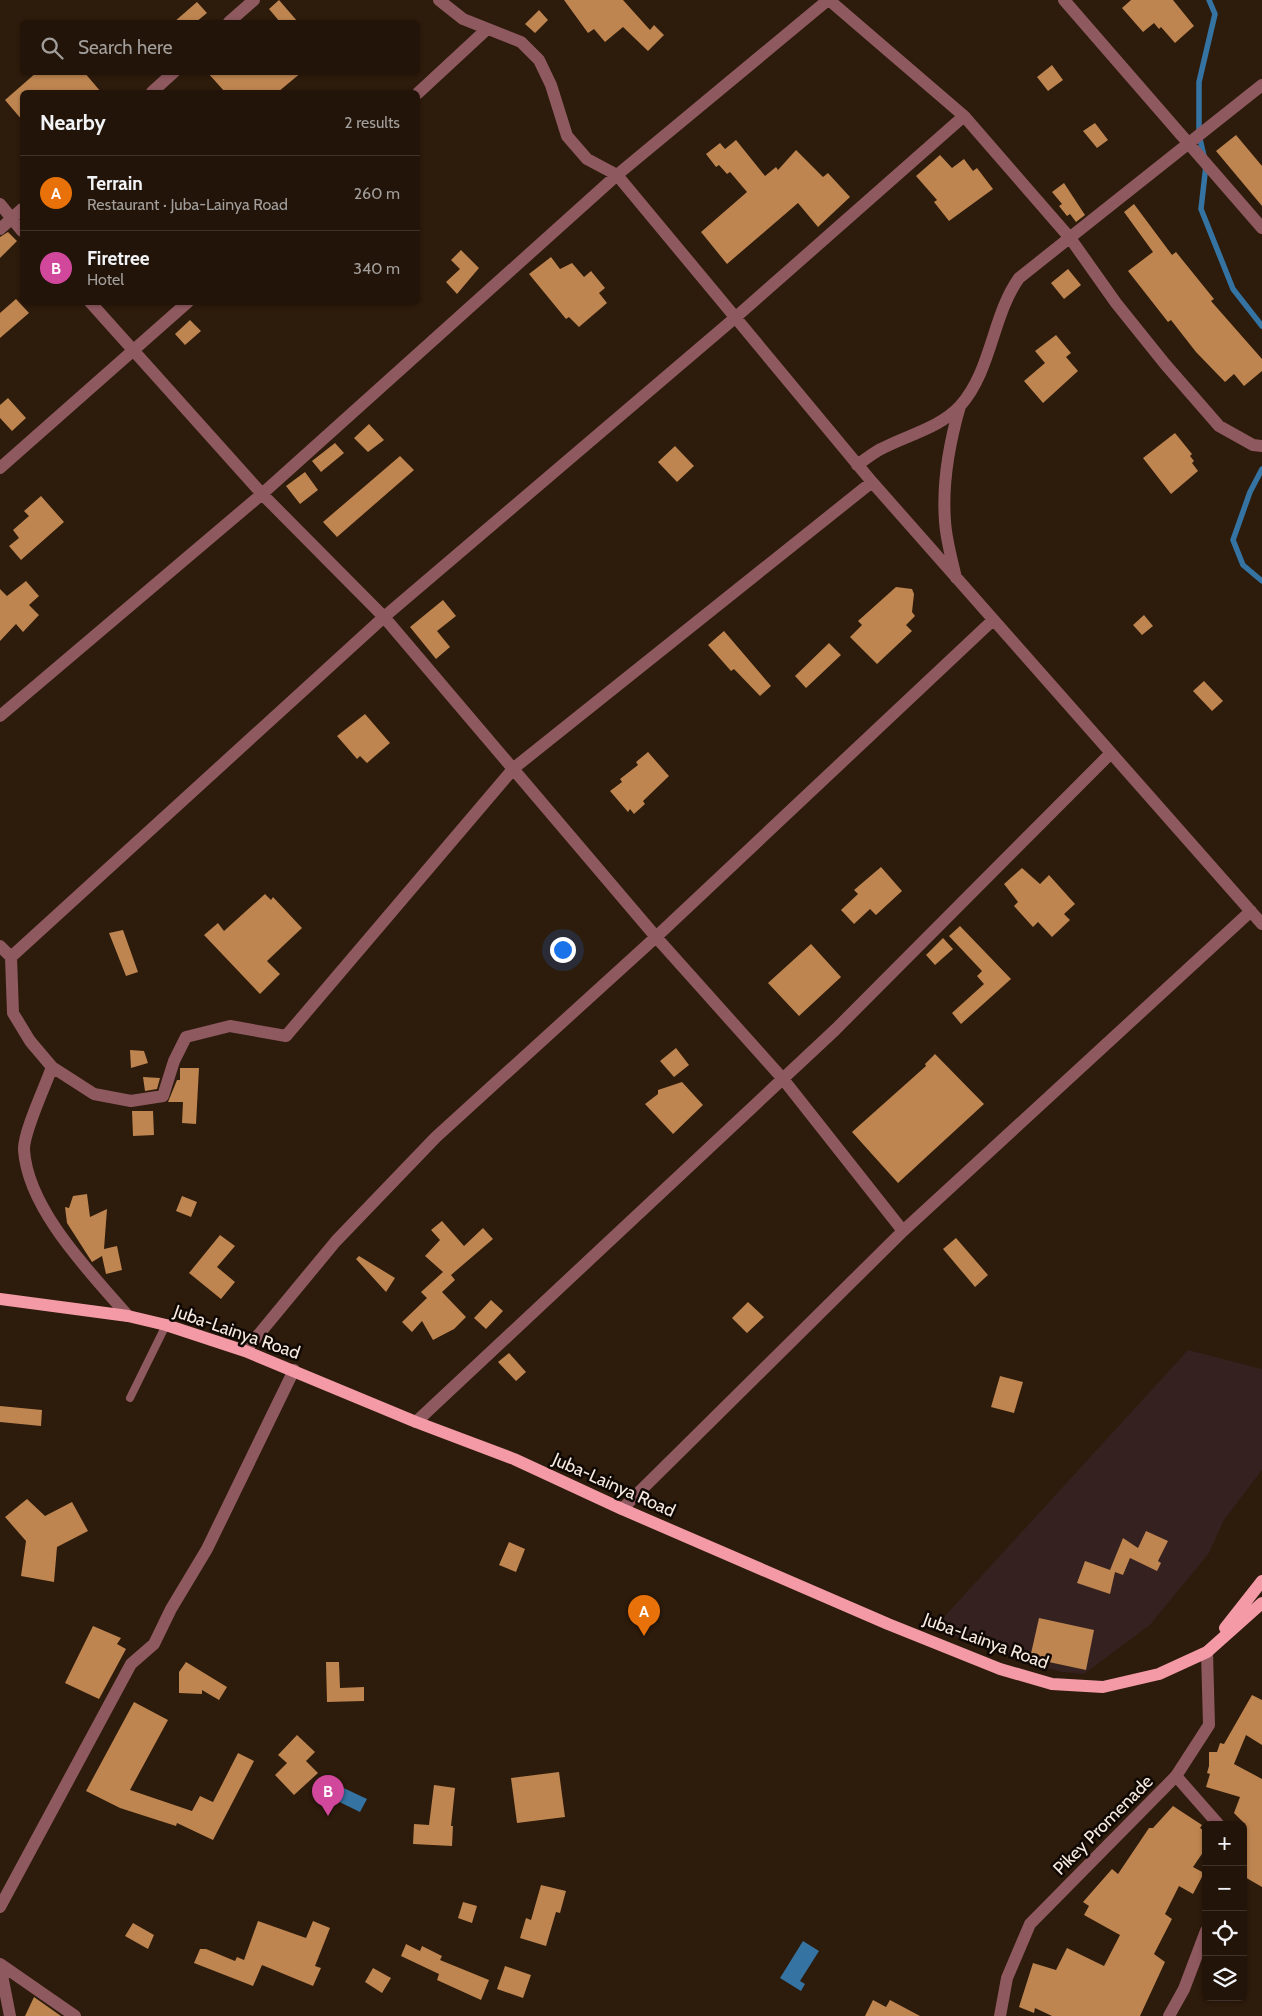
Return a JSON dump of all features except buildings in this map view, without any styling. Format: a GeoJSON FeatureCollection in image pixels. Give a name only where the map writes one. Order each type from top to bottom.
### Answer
{"type":"FeatureCollection","features":[{"type":"Feature","properties":{"kind":"main road","name":"Juba-Lainya Road"},"geometry":{"type":"LineString","coordinates":[[0,1299],[128,1316],[166,1325],[245,1351],[416,1422],[514,1459],[622,1509],[888,1624],[1000,1669],[1052,1684],[1104,1688],[1159,1674],[1206,1652],[1262,1604]]}},
{"type":"Feature","properties":{"kind":"main road","name":"Juba-Lainya Road"},"geometry":{"type":"LineString","coordinates":[[1206,1652],[1262,1581]]}},
{"type":"Feature","properties":{"kind":"main road"},"geometry":{"type":"LineString","coordinates":[[1247,1616],[1262,1611]]}},
{"type":"Feature","properties":{"kind":"street"},"geometry":{"type":"LineString","coordinates":[[231,20],[254,0]]}},
{"type":"Feature","properties":{"kind":"street"},"geometry":{"type":"LineString","coordinates":[[439,0],[463,19],[486,30],[498,31],[521,42],[539,60],[551,85],[567,136],[587,159],[617,175],[857,465],[992,621],[1262,924]]}},
{"type":"Feature","properties":{"kind":"street"},"geometry":{"type":"LineString","coordinates":[[1064,0],[1262,228]]}},
{"type":"Feature","properties":{"kind":"street"},"geometry":{"type":"LineString","coordinates":[[0,716],[262,494],[617,175],[834,1],[964,116],[1070,238],[1165,364],[1219,426],[1254,444],[1262,446]]}},
{"type":"Feature","properties":{"kind":"street"},"geometry":{"type":"LineString","coordinates":[[420,91],[486,30]]}},
{"type":"Feature","properties":{"kind":"street"},"geometry":{"type":"LineString","coordinates":[[154,90],[171,75]]}},
{"type":"Feature","properties":{"kind":"street"},"geometry":{"type":"LineString","coordinates":[[957,580],[945,523],[944,490],[948,446],[960,406],[979,376],[1009,293],[1019,278],[1033,266],[1262,85]]}},
{"type":"Feature","properties":{"kind":"street"},"geometry":{"type":"LineString","coordinates":[[11,957],[384,617],[736,317],[964,116]]}},
{"type":"Feature","properties":{"kind":"street"},"geometry":{"type":"LineString","coordinates":[[0,204],[20,229]]}},
{"type":"Feature","properties":{"kind":"street"},"geometry":{"type":"LineString","coordinates":[[0,229],[20,211]]}},
{"type":"Feature","properties":{"kind":"street"},"geometry":{"type":"LineString","coordinates":[[93,305],[262,494],[384,617],[656,937],[783,1079],[903,1231]]}},
{"type":"Feature","properties":{"kind":"street"},"geometry":{"type":"LineString","coordinates":[[0,468],[135,351],[185,305]]}},
{"type":"Feature","properties":{"kind":"street"},"geometry":{"type":"LineString","coordinates":[[857,465],[880,449],[936,424],[960,406]]}},
{"type":"Feature","properties":{"kind":"street"},"geometry":{"type":"LineString","coordinates":[[0,946],[11,957],[13,1013],[30,1041],[52,1067],[94,1094],[131,1101],[163,1096],[174,1061],[186,1037],[230,1026],[286,1036],[514,768],[872,482]]}},
{"type":"Feature","properties":{"kind":"street"},"geometry":{"type":"LineString","coordinates":[[245,1351],[336,1241],[436,1137],[656,937],[992,621]]}},
{"type":"Feature","properties":{"kind":"street"},"geometry":{"type":"LineString","coordinates":[[416,1422],[835,1030],[1110,754]]}},
{"type":"Feature","properties":{"kind":"street"},"geometry":{"type":"LineString","coordinates":[[622,1509],[903,1231],[1250,911]]}},
{"type":"Feature","properties":{"kind":"street"},"geometry":{"type":"LineString","coordinates":[[52,1067],[30,1124],[24,1149],[32,1185],[64,1241],[128,1316]]}},
{"type":"Feature","properties":{"kind":"street"},"geometry":{"type":"LineString","coordinates":[[0,1907],[131,1664],[154,1644],[171,1609],[207,1548],[294,1370]]}},
{"type":"Feature","properties":{"kind":"street","name":"Pikey Promenade"},"geometry":{"type":"LineString","coordinates":[[1000,2016],[1007,1978],[1030,1924],[1176,1776],[1209,1724],[1206,1652]]}},
{"type":"Feature","properties":{"kind":"street"},"geometry":{"type":"LineString","coordinates":[[1176,1776],[1215,1821]]}},
{"type":"Feature","properties":{"kind":"street"},"geometry":{"type":"LineString","coordinates":[[1169,2016],[1184,1988],[1202,1941]]}},
{"type":"Feature","properties":{"kind":"street"},"geometry":{"type":"LineString","coordinates":[[0,1964],[10,2016]]}},
{"type":"Feature","properties":{"kind":"street"},"geometry":{"type":"LineString","coordinates":[[0,1964],[76,2016]]}},
{"type":"Feature","properties":{"kind":"lane"},"geometry":{"type":"LineString","coordinates":[[130,1398],[166,1325]]}},
{"type":"Feature","properties":{"kind":"shaded area"},"geometry":{"type":"Polygon","coordinates":[[[1188,1350],[1262,1369],[1262,1470],[1224,1520],[1209,1553],[1150,1625],[1084,1674],[1062,1672],[1035,1665],[933,1629],[1188,1350]]]}},
{"type":"Feature","properties":{"kind":"water"},"geometry":{"type":"Polygon","coordinates":[[[331,1782],[367,1799],[360,1812],[325,1795],[331,1782]]]}},
{"type":"Feature","properties":{"kind":"water"},"geometry":{"type":"Polygon","coordinates":[[[803,1941],[819,1951],[800,1981],[805,1984],[801,1991],[780,1978],[803,1941]]]}},
{"type":"Feature","properties":{"kind":"waterway"},"geometry":{"type":"LineString","coordinates":[[1204,156],[1199,135],[1199,82],[1215,14],[1209,0]]}},
{"type":"Feature","properties":{"kind":"waterway"},"geometry":{"type":"LineString","coordinates":[[1206,165],[1201,209],[1233,289],[1262,326]]}},
{"type":"Feature","properties":{"kind":"waterway"},"geometry":{"type":"LineString","coordinates":[[1262,469],[1250,492],[1233,540],[1243,565],[1262,581]]}},
{"type":"Feature","properties":{"kind":"place","name":"Terrain"},"geometry":{"type":"Point","coordinates":[644,1636]}},
{"type":"Feature","properties":{"kind":"place","name":"Firetree"},"geometry":{"type":"Point","coordinates":[328,1816]}}]}
